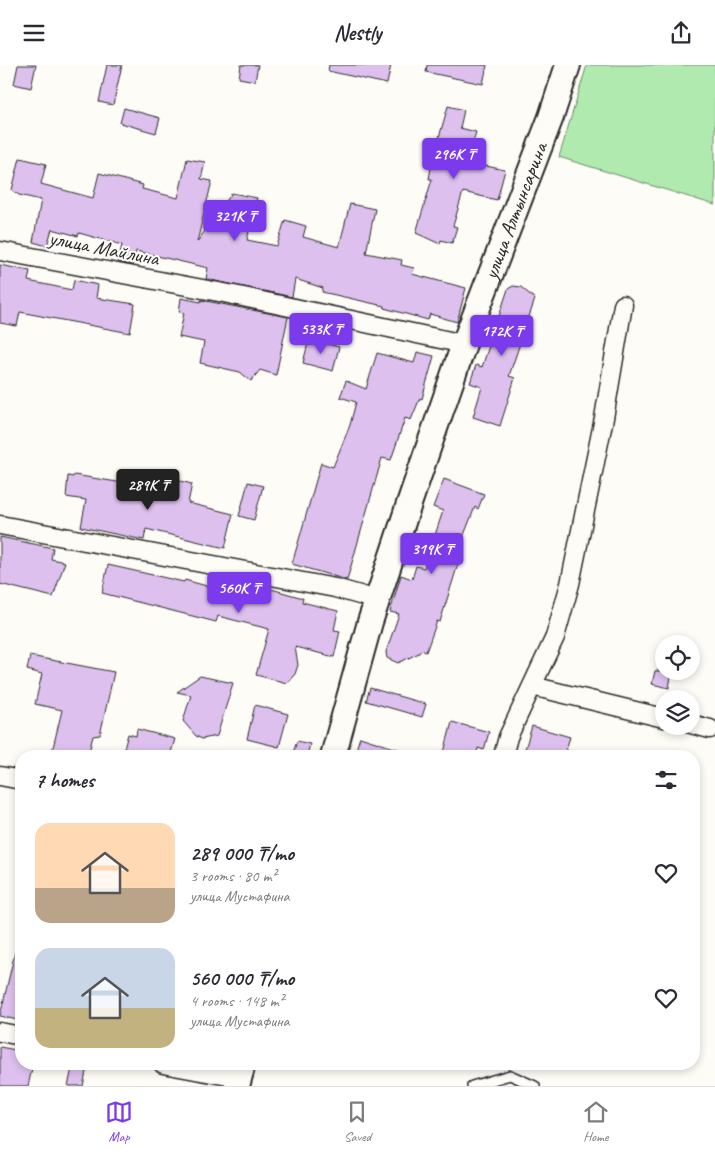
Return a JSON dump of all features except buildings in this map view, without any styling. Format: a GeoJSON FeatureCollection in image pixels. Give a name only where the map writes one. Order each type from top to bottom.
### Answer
{"type":"FeatureCollection","features":[{"type":"Feature","properties":{"kind":"street","name":"улица Алтынсарина"},"geometry":{"type":"LineString","coordinates":[[335,750],[377,600],[464,344],[551,117],[568,65]]}},
{"type":"Feature","properties":{"kind":"street","name":"улица Майлина"},"geometry":{"type":"LineString","coordinates":[[0,251],[224,293],[464,344]]}},
{"type":"Feature","properties":{"kind":"street"},"geometry":{"type":"LineString","coordinates":[[505,750],[508,737],[555,637],[570,584],[604,418],[623,305]]}},
{"type":"Feature","properties":{"kind":"street"},"geometry":{"type":"LineString","coordinates":[[0,525],[335,588],[377,600]]}},
{"type":"Feature","properties":{"kind":"street"},"geometry":{"type":"LineString","coordinates":[[532,686],[655,716]]}},
{"type":"Feature","properties":{"kind":"street"},"geometry":{"type":"LineString","coordinates":[[700,726],[710,729]]}},
{"type":"Feature","properties":{"kind":"street"},"geometry":{"type":"LineString","coordinates":[[0,776],[15,779]]}},
{"type":"Feature","properties":{"kind":"street"},"geometry":{"type":"LineString","coordinates":[[0,1032],[15,1035]]}},
{"type":"Feature","properties":{"kind":"street"},"geometry":{"type":"LineString","coordinates":[[202,1070],[240,1076]]}},
{"type":"Feature","properties":{"kind":"lane"},"geometry":{"type":"LineString","coordinates":[[472,1086],[510,1075],[535,1086]]}},
{"type":"Feature","properties":{"kind":"green space"},"geometry":{"type":"Polygon","coordinates":[[[587,65],[715,65],[715,205],[559,157],[587,65]]]}}]}
